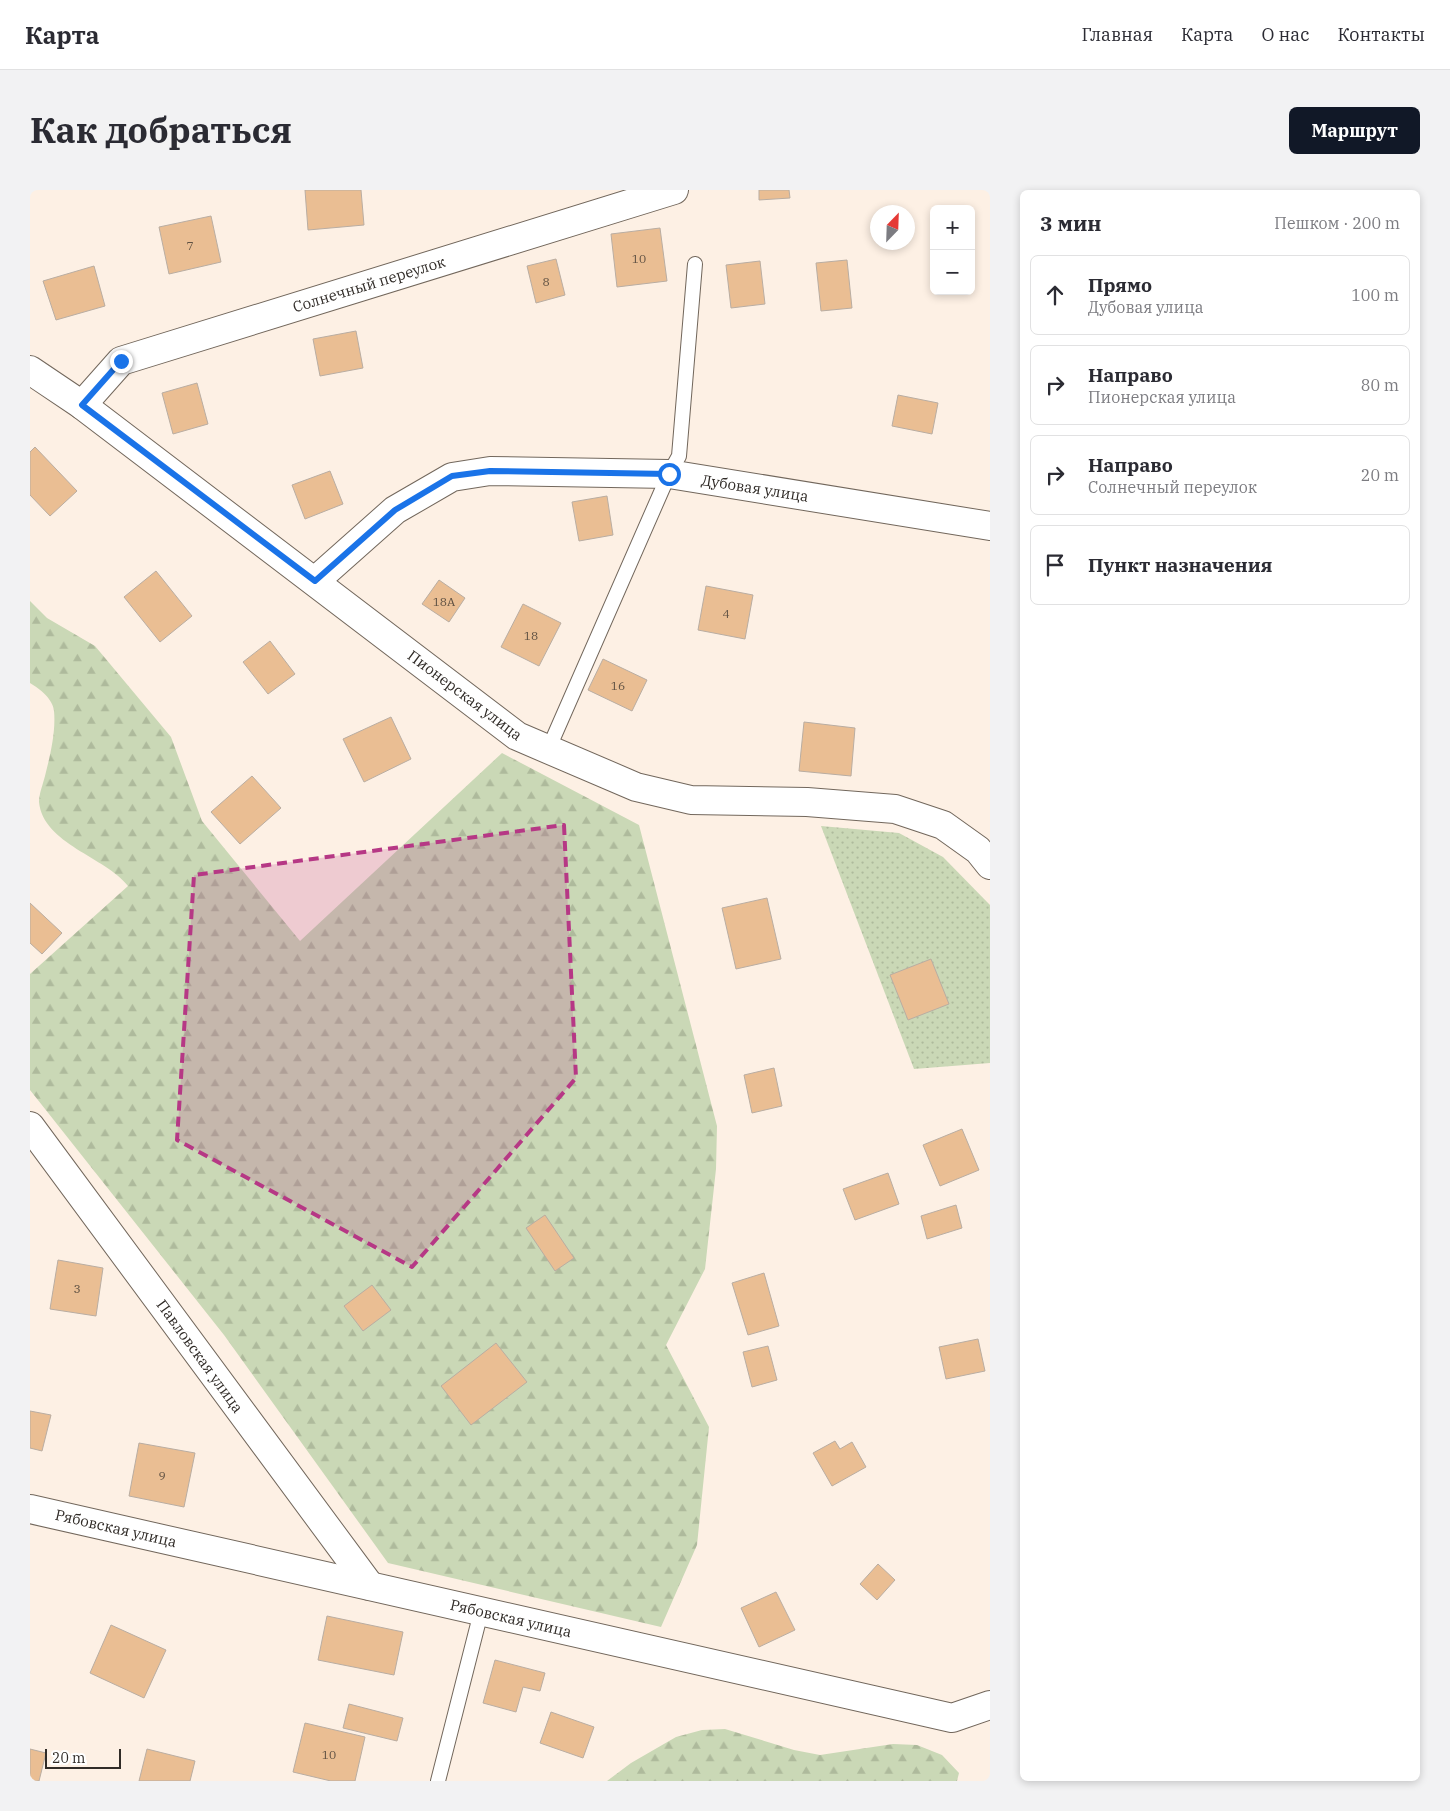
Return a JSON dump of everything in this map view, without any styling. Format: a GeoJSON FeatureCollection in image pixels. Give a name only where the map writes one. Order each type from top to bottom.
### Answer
{"type":"FeatureCollection","features":[{"type":"Feature","properties":{"kind":"street","name":"Солнечный переулок"},"geometry":{"type":"LineString","coordinates":[[82,405],[121,361],[674,190]]}},
{"type":"Feature","properties":{"kind":"street","name":"Пионерская улица"},"geometry":{"type":"LineString","coordinates":[[30,370],[82,405],[517,736],[636,787],[691,800],[807,802],[895,809],[943,825],[978,850],[990,865]]}},
{"type":"Feature","properties":{"kind":"street","name":"Дубовая улица"},"geometry":{"type":"LineString","coordinates":[[315,581],[395,510],[452,476],[490,471],[669,474],[990,526]]}},
{"type":"Feature","properties":{"kind":"street","name":"Павловская улица"},"geometry":{"type":"LineString","coordinates":[[30,1126],[370,1586]]}},
{"type":"Feature","properties":{"kind":"street","name":"Рябовская улица"},"geometry":{"type":"LineString","coordinates":[[30,1508],[952,1718],[990,1705]]}},
{"type":"Feature","properties":{"kind":"lane"},"geometry":{"type":"LineString","coordinates":[[548,750],[669,474],[679,456],[695,264]]}},
{"type":"Feature","properties":{"kind":"lane"},"geometry":{"type":"LineString","coordinates":[[438,1781],[482,1612]]}},
{"type":"Feature","properties":{"kind":"highlighted area"},"geometry":{"type":"Polygon","coordinates":[[[564,825],[576,1078],[412,1267],[177,1140],[194,875],[564,825]]]}},
{"type":"Feature","properties":{"kind":"green space"},"geometry":{"type":"Polygon","coordinates":[[[30,601],[47,618],[95,646],[171,737],[202,821],[300,941],[502,753],[639,825],[717,1126],[716,1169],[705,1269],[666,1345],[709,1427],[697,1545],[661,1627],[388,1563],[224,1335],[30,1090],[30,974],[128,886],[118,876],[63,839],[52,829],[43,816],[39,799],[52,744],[54,711],[49,698],[30,683],[30,601]]]}},
{"type":"Feature","properties":{"kind":"green space"},"geometry":{"type":"Polygon","coordinates":[[[821,826],[899,833],[943,857],[990,905],[990,1063],[914,1069],[821,826]]]}},
{"type":"Feature","properties":{"kind":"green space"},"geometry":{"type":"Polygon","coordinates":[[[725,1729],[794,1750],[820,1755],[893,1744],[917,1745],[942,1755],[959,1773],[957,1781],[607,1781],[631,1763],[676,1737],[702,1730],[725,1729]]]}},
{"type":"Feature","properties":{"kind":"building"},"geometry":{"type":"Polygon","coordinates":[[[305,190],[361,190],[364,225],[308,230],[305,190]]]}},
{"type":"Feature","properties":{"kind":"building"},"geometry":{"type":"Polygon","coordinates":[[[759,190],[789,190],[790,198],[759,200],[759,190]]]}},
{"type":"Feature","properties":{"kind":"building"},"geometry":{"type":"Polygon","coordinates":[[[211,216],[221,262],[169,274],[159,227],[211,216]]]}},
{"type":"Feature","properties":{"kind":"building"},"geometry":{"type":"Polygon","coordinates":[[[660,228],[667,281],[617,287],[611,234],[660,228]]]}},
{"type":"Feature","properties":{"kind":"building"},"geometry":{"type":"Polygon","coordinates":[[[556,259],[565,295],[536,303],[527,266],[556,259]]]}},
{"type":"Feature","properties":{"kind":"building"},"geometry":{"type":"Polygon","coordinates":[[[847,260],[852,308],[821,311],[816,263],[847,260]]]}},
{"type":"Feature","properties":{"kind":"building"},"geometry":{"type":"Polygon","coordinates":[[[760,261],[765,304],[731,308],[726,265],[760,261]]]}},
{"type":"Feature","properties":{"kind":"building"},"geometry":{"type":"Polygon","coordinates":[[[94,266],[105,306],[56,320],[43,281],[94,266]]]}},
{"type":"Feature","properties":{"kind":"building"},"geometry":{"type":"Polygon","coordinates":[[[356,331],[363,368],[320,376],[313,339],[356,331]]]}},
{"type":"Feature","properties":{"kind":"building"},"geometry":{"type":"Polygon","coordinates":[[[197,383],[208,424],[173,434],[162,393],[197,383]]]}},
{"type":"Feature","properties":{"kind":"building"},"geometry":{"type":"Polygon","coordinates":[[[898,395],[938,403],[932,434],[892,426],[898,395]]]}},
{"type":"Feature","properties":{"kind":"building"},"geometry":{"type":"Polygon","coordinates":[[[35,447],[77,491],[50,516],[30,495],[30,452],[35,447]]]}},
{"type":"Feature","properties":{"kind":"building"},"geometry":{"type":"Polygon","coordinates":[[[330,471],[343,504],[305,519],[292,485],[330,471]]]}},
{"type":"Feature","properties":{"kind":"building"},"geometry":{"type":"Polygon","coordinates":[[[607,496],[613,535],[579,541],[572,502],[607,496]]]}},
{"type":"Feature","properties":{"kind":"building"},"geometry":{"type":"Polygon","coordinates":[[[156,571],[192,616],[160,642],[124,597],[156,571]]]}},
{"type":"Feature","properties":{"kind":"building"},"geometry":{"type":"Polygon","coordinates":[[[439,580],[465,598],[449,622],[422,604],[439,580]]]}},
{"type":"Feature","properties":{"kind":"building"},"geometry":{"type":"Polygon","coordinates":[[[706,586],[753,595],[745,639],[698,630],[706,586]]]}},
{"type":"Feature","properties":{"kind":"building"},"geometry":{"type":"Polygon","coordinates":[[[523,604],[561,623],[539,666],[501,647],[523,604]]]}},
{"type":"Feature","properties":{"kind":"building"},"geometry":{"type":"Polygon","coordinates":[[[270,641],[295,674],[268,694],[243,662],[270,641]]]}},
{"type":"Feature","properties":{"kind":"building"},"geometry":{"type":"Polygon","coordinates":[[[603,659],[647,680],[632,711],[588,690],[603,659]]]}},
{"type":"Feature","properties":{"kind":"building"},"geometry":{"type":"Polygon","coordinates":[[[391,717],[411,759],[364,782],[343,739],[391,717]]]}},
{"type":"Feature","properties":{"kind":"building"},"geometry":{"type":"Polygon","coordinates":[[[804,722],[855,728],[851,776],[799,771],[804,722]]]}},
{"type":"Feature","properties":{"kind":"building"},"geometry":{"type":"Polygon","coordinates":[[[252,776],[281,808],[240,844],[211,812],[252,776]]]}},
{"type":"Feature","properties":{"kind":"building"},"geometry":{"type":"Polygon","coordinates":[[[767,898],[781,959],[736,969],[722,908],[767,898]]]}},
{"type":"Feature","properties":{"kind":"building"},"geometry":{"type":"Polygon","coordinates":[[[30,903],[62,933],[42,954],[30,943],[30,903]]]}},
{"type":"Feature","properties":{"kind":"building"},"geometry":{"type":"Polygon","coordinates":[[[931,959],[949,1004],[908,1020],[890,975],[931,959]]]}},
{"type":"Feature","properties":{"kind":"building"},"geometry":{"type":"Polygon","coordinates":[[[774,1068],[782,1106],[752,1113],[744,1075],[774,1068]]]}},
{"type":"Feature","properties":{"kind":"building"},"geometry":{"type":"Polygon","coordinates":[[[962,1129],[979,1170],[940,1186],[923,1145],[962,1129]]]}},
{"type":"Feature","properties":{"kind":"building"},"geometry":{"type":"Polygon","coordinates":[[[888,1173],[899,1204],[855,1220],[843,1189],[888,1173]]]}},
{"type":"Feature","properties":{"kind":"building"},"geometry":{"type":"Polygon","coordinates":[[[956,1205],[962,1228],[927,1239],[921,1216],[956,1205]]]}},
{"type":"Feature","properties":{"kind":"building"},"geometry":{"type":"Polygon","coordinates":[[[545,1215],[574,1258],[555,1271],[526,1228],[545,1215]]]}},
{"type":"Feature","properties":{"kind":"building"},"geometry":{"type":"Polygon","coordinates":[[[58,1260],[103,1268],[96,1316],[50,1309],[58,1260]]]}},
{"type":"Feature","properties":{"kind":"building"},"geometry":{"type":"Polygon","coordinates":[[[764,1273],[779,1326],[748,1335],[732,1283],[764,1273]]]}},
{"type":"Feature","properties":{"kind":"building"},"geometry":{"type":"Polygon","coordinates":[[[372,1285],[391,1310],[363,1331],[344,1306],[372,1285]]]}},
{"type":"Feature","properties":{"kind":"building"},"geometry":{"type":"Polygon","coordinates":[[[978,1339],[985,1371],[946,1379],[939,1347],[978,1339]]]}},
{"type":"Feature","properties":{"kind":"building"},"geometry":{"type":"Polygon","coordinates":[[[496,1343],[527,1382],[471,1425],[441,1386],[496,1343]]]}},
{"type":"Feature","properties":{"kind":"building"},"geometry":{"type":"Polygon","coordinates":[[[768,1346],[777,1380],[752,1387],[743,1352],[768,1346]]]}},
{"type":"Feature","properties":{"kind":"building"},"geometry":{"type":"Polygon","coordinates":[[[30,1411],[51,1415],[42,1451],[30,1448],[30,1411]]]}},
{"type":"Feature","properties":{"kind":"building"},"geometry":{"type":"Polygon","coordinates":[[[835,1441],[840,1449],[852,1442],[866,1467],[832,1486],[813,1453],[835,1441]]]}},
{"type":"Feature","properties":{"kind":"building"},"geometry":{"type":"Polygon","coordinates":[[[139,1443],[195,1453],[184,1507],[129,1496],[139,1443]]]}},
{"type":"Feature","properties":{"kind":"building"},"geometry":{"type":"Polygon","coordinates":[[[878,1564],[895,1580],[877,1600],[860,1584],[878,1564]]]}},
{"type":"Feature","properties":{"kind":"building"},"geometry":{"type":"Polygon","coordinates":[[[776,1592],[795,1630],[759,1647],[741,1608],[776,1592]]]}},
{"type":"Feature","properties":{"kind":"building"},"geometry":{"type":"Polygon","coordinates":[[[327,1616],[403,1632],[394,1675],[318,1660],[327,1616]]]}},
{"type":"Feature","properties":{"kind":"building"},"geometry":{"type":"Polygon","coordinates":[[[111,1625],[166,1650],[144,1698],[90,1673],[111,1625]]]}},
{"type":"Feature","properties":{"kind":"building"},"geometry":{"type":"Polygon","coordinates":[[[495,1660],[545,1673],[540,1691],[523,1687],[516,1712],[483,1703],[495,1660]]]}},
{"type":"Feature","properties":{"kind":"building"},"geometry":{"type":"Polygon","coordinates":[[[349,1704],[403,1718],[397,1741],[343,1728],[349,1704]]]}},
{"type":"Feature","properties":{"kind":"building"},"geometry":{"type":"Polygon","coordinates":[[[551,1712],[594,1727],[583,1758],[540,1743],[551,1712]]]}},
{"type":"Feature","properties":{"kind":"building"},"geometry":{"type":"Polygon","coordinates":[[[305,1723],[365,1737],[355,1781],[331,1781],[293,1772],[305,1723]]]}},
{"type":"Feature","properties":{"kind":"building"},"geometry":{"type":"Polygon","coordinates":[[[30,1749],[46,1753],[39,1781],[30,1781],[30,1749]]]}},
{"type":"Feature","properties":{"kind":"building"},"geometry":{"type":"Polygon","coordinates":[[[147,1749],[195,1761],[190,1781],[139,1781],[147,1749]]]}},
{"type":"Feature","properties":{"kind":"route"},"geometry":{"type":"LineString","coordinates":[[121,361],[82,405],[315,581],[395,510],[452,476],[490,471],[669,474]]}}]}
